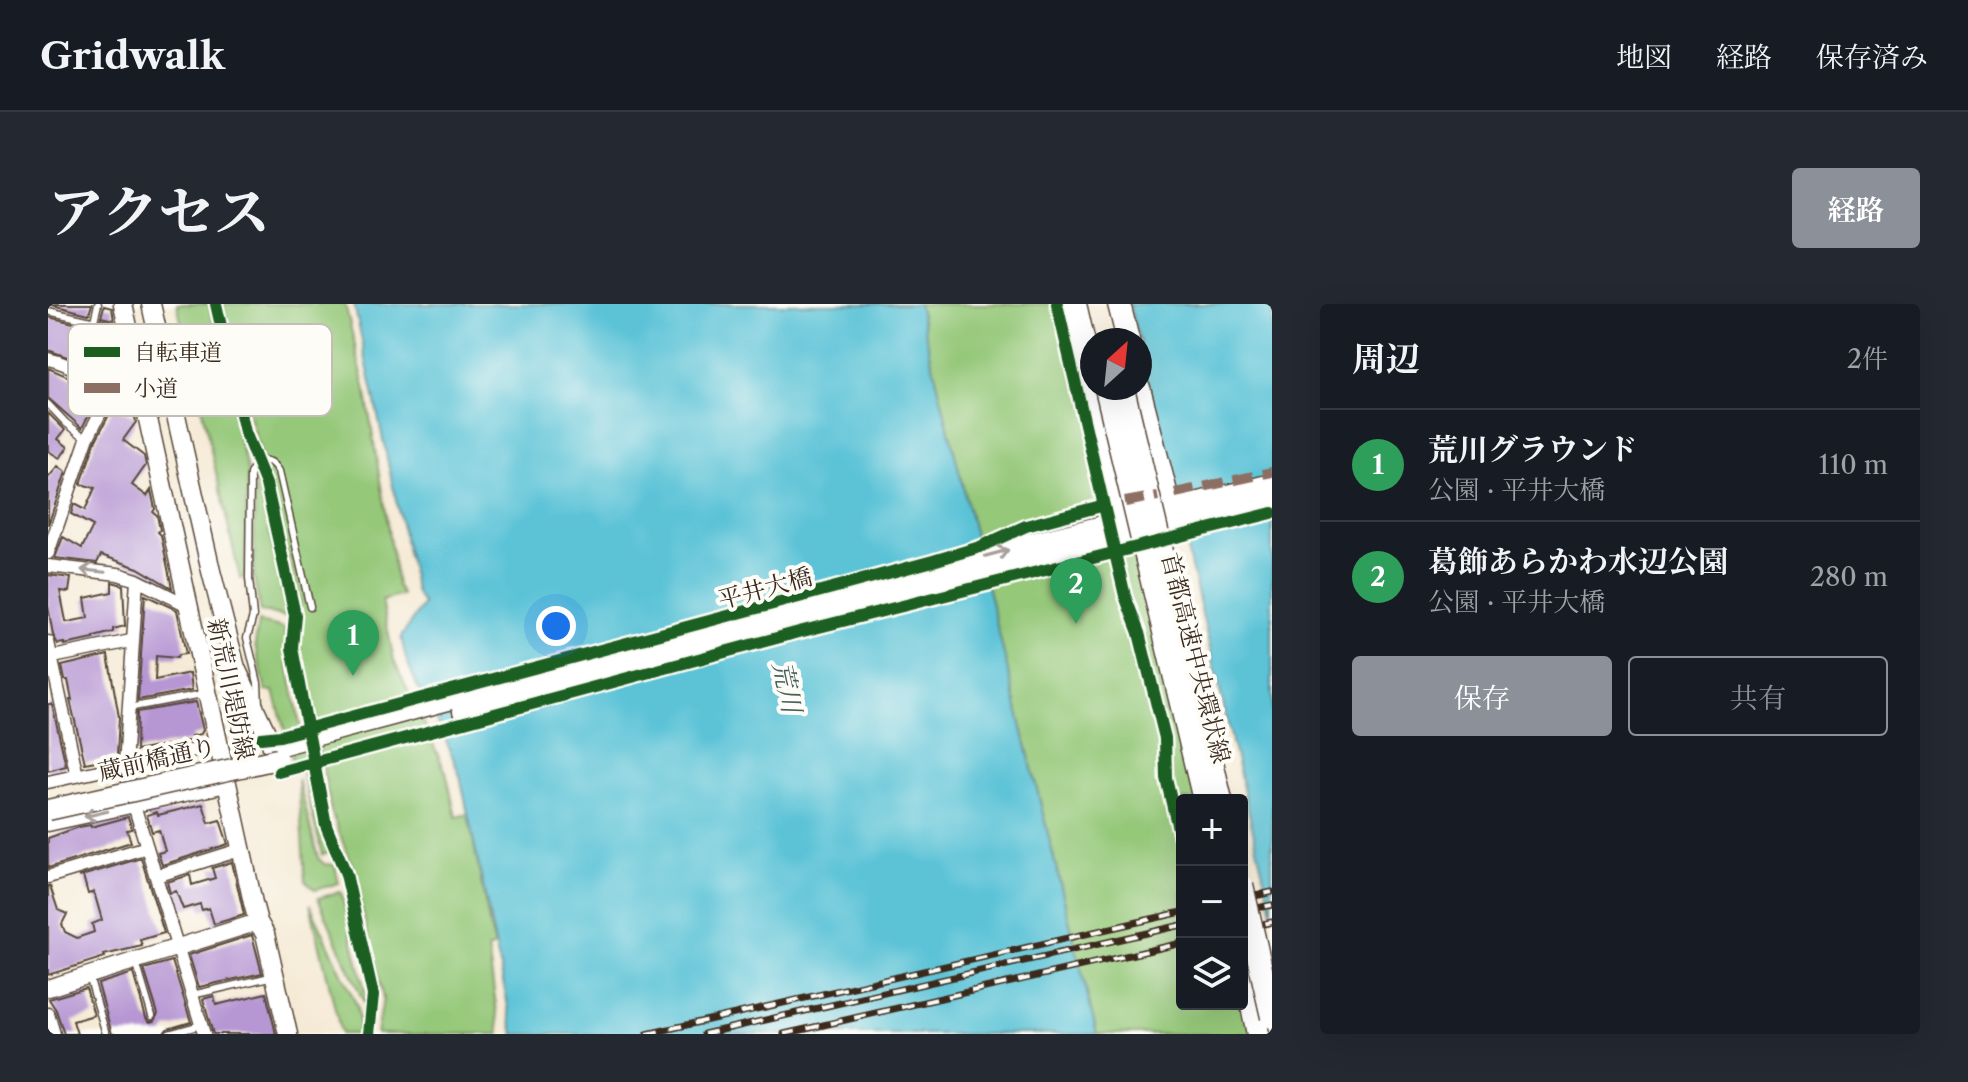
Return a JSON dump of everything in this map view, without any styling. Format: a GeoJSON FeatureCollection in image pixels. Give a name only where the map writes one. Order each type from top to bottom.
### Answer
{"type":"FeatureCollection","features":[{"type":"Feature","properties":{"kind":"highway"},"geometry":{"type":"LineString","coordinates":[[1075,304],[1081,328]]}},
{"type":"Feature","properties":{"kind":"highway"},"geometry":{"type":"LineString","coordinates":[[1087,304],[1092,328]]}},
{"type":"Feature","properties":{"kind":"highway"},"geometry":{"type":"LineString","coordinates":[[1104,304],[1109,328]]}},
{"type":"Feature","properties":{"kind":"highway"},"geometry":{"type":"LineString","coordinates":[[1119,304],[1125,328]]}},
{"type":"Feature","properties":{"kind":"highway"},"geometry":{"type":"LineString","coordinates":[[1097,400],[1125,529]]}},
{"type":"Feature","properties":{"kind":"highway","name":"首都高速中央環状線"},"geometry":{"type":"LineString","coordinates":[[1109,400],[1203,794]]}},
{"type":"Feature","properties":{"kind":"highway","name":"首都高速中央環状線"},"geometry":{"type":"LineString","coordinates":[[1126,400],[1220,794]]}},
{"type":"Feature","properties":{"kind":"highway"},"geometry":{"type":"LineString","coordinates":[[1142,400],[1172,518]]}},
{"type":"Feature","properties":{"kind":"highway"},"geometry":{"type":"LineString","coordinates":[[1248,912],[1272,1017]]}},
{"type":"Feature","properties":{"kind":"highway"},"geometry":{"type":"LineString","coordinates":[[1248,987],[1258,1034]]}},
{"type":"Feature","properties":{"kind":"main road","name":"新荒川堤防線"},"geometry":{"type":"LineString","coordinates":[[123,304],[128,324]]}},
{"type":"Feature","properties":{"kind":"main road","name":"新荒川堤防線"},"geometry":{"type":"LineString","coordinates":[[151,304],[156,324]]}},
{"type":"Feature","properties":{"kind":"main road","name":"新荒川堤防線"},"geometry":{"type":"LineString","coordinates":[[149,416],[191,607],[206,694],[258,922],[265,934],[288,1034]]}},
{"type":"Feature","properties":{"kind":"main road","name":"新荒川堤防線"},"geometry":{"type":"LineString","coordinates":[[177,416],[236,668],[275,753]]}},
{"type":"Feature","properties":{"kind":"main road","name":"平井大橋"},"geometry":{"type":"LineString","coordinates":[[1172,518],[1272,484]]}},
{"type":"Feature","properties":{"kind":"main road","name":"平井大橋"},"geometry":{"type":"LineString","coordinates":[[275,753],[1125,529],[1272,501]]}},
{"type":"Feature","properties":{"kind":"main road","name":"蔵前橋通り"},"geometry":{"type":"LineString","coordinates":[[48,796],[275,753]]}},
{"type":"Feature","properties":{"kind":"main road","name":"蔵前橋通り"},"geometry":{"type":"LineString","coordinates":[[48,810],[275,753]]}},
{"type":"Feature","properties":{"kind":"street"},"geometry":{"type":"LineString","coordinates":[[48,359],[68,364]]}},
{"type":"Feature","properties":{"kind":"street"},"geometry":{"type":"LineString","coordinates":[[48,553],[87,439],[98,416]]}},
{"type":"Feature","properties":{"kind":"street"},"geometry":{"type":"LineString","coordinates":[[48,566],[118,574],[191,607]]}},
{"type":"Feature","properties":{"kind":"street"},"geometry":{"type":"LineString","coordinates":[[137,580],[125,766],[134,805],[203,1029]]}},
{"type":"Feature","properties":{"kind":"street"},"geometry":{"type":"LineString","coordinates":[[50,658],[131,641]]}},
{"type":"Feature","properties":{"kind":"street"},"geometry":{"type":"LineString","coordinates":[[48,642],[77,776]]}},
{"type":"Feature","properties":{"kind":"street"},"geometry":{"type":"LineString","coordinates":[[48,782],[218,745]]}},
{"type":"Feature","properties":{"kind":"street"},"geometry":{"type":"LineString","coordinates":[[48,825],[227,786]]}},
{"type":"Feature","properties":{"kind":"street"},"geometry":{"type":"LineString","coordinates":[[48,877],[147,847]]}},
{"type":"Feature","properties":{"kind":"street"},"geometry":{"type":"LineString","coordinates":[[156,876],[243,849]]}},
{"type":"Feature","properties":{"kind":"street"},"geometry":{"type":"LineString","coordinates":[[48,988],[258,922]]}},
{"type":"Feature","properties":{"kind":"street"},"geometry":{"type":"LineString","coordinates":[[48,1014],[54,1034]]}},
{"type":"Feature","properties":{"kind":"lane"},"geometry":{"type":"LineString","coordinates":[[94,324],[98,304]]}},
{"type":"Feature","properties":{"kind":"lane"},"geometry":{"type":"LineString","coordinates":[[48,311],[106,324]]}},
{"type":"Feature","properties":{"kind":"lane"},"geometry":{"type":"LineString","coordinates":[[48,404],[87,439]]}},
{"type":"Feature","properties":{"kind":"lane"},"geometry":{"type":"LineString","coordinates":[[258,713],[260,698],[247,638],[253,616],[249,579],[250,474],[257,461],[266,459],[279,471],[310,607]]}},
{"type":"Feature","properties":{"kind":"lane"},"geometry":{"type":"LineString","coordinates":[[128,708],[206,694]]}},
{"type":"Feature","properties":{"kind":"lane"},"geometry":{"type":"LineString","coordinates":[[136,962],[152,1016]]}},
{"type":"Feature","properties":{"kind":"lane"},"geometry":{"type":"LineString","coordinates":[[89,976],[106,1034]]}},
{"type":"Feature","properties":{"kind":"lane"},"geometry":{"type":"LineString","coordinates":[[192,995],[275,976]]}},
{"type":"Feature","properties":{"kind":"lane"},"geometry":{"type":"LineString","coordinates":[[169,1034],[203,1029]]}},
{"type":"Feature","properties":{"kind":"green space"},"geometry":{"type":"Polygon","coordinates":[[[177,304],[209,304],[213,324],[182,324],[177,304]]]}},
{"type":"Feature","properties":{"kind":"green space"},"geometry":{"type":"Polygon","coordinates":[[[223,304],[345,304],[365,387],[397,586],[402,595],[382,601],[394,661],[446,772],[456,817],[468,814],[495,946],[488,949],[500,1034],[377,1034],[383,999],[352,866],[331,811],[299,643],[300,599],[250,416],[332,416],[332,324],[228,324],[223,304]]]}},
{"type":"Feature","properties":{"kind":"green space"},"geometry":{"type":"Polygon","coordinates":[[[918,304],[1079,304],[1085,328],[1080,328],[1080,400],[1102,400],[1196,794],[1176,794],[1176,1010],[1244,1010],[1253,1034],[1097,1034],[918,304]]]}},
{"type":"Feature","properties":{"kind":"green space"},"geometry":{"type":"Polygon","coordinates":[[[203,416],[234,416],[247,471],[245,577],[240,579],[203,416]]]}},
{"type":"Feature","properties":{"kind":"green space"},"geometry":{"type":"Polygon","coordinates":[[[255,478],[258,479],[287,616],[260,612],[254,578],[255,478]]]}},
{"type":"Feature","properties":{"kind":"green space"},"geometry":{"type":"Polygon","coordinates":[[[258,622],[286,628],[288,663],[312,786],[330,852],[322,855],[301,766],[294,766],[274,691],[266,691],[255,645],[258,622]]]}},
{"type":"Feature","properties":{"kind":"green space"},"geometry":{"type":"Polygon","coordinates":[[[298,779],[318,858],[324,864],[335,865],[339,883],[315,890],[305,881],[298,779]]]}},
{"type":"Feature","properties":{"kind":"green space"},"geometry":{"type":"Polygon","coordinates":[[[341,892],[366,995],[364,1003],[318,898],[341,892]]]}},
{"type":"Feature","properties":{"kind":"green space"},"geometry":{"type":"Polygon","coordinates":[[[310,904],[357,1006],[360,1034],[341,1034],[310,904]]]}},
{"type":"Feature","properties":{"kind":"water","name":"荒川"},"geometry":{"type":"Polygon","coordinates":[[[354,304],[918,304],[1097,1034],[514,1034],[460,776],[442,730],[417,686],[401,637],[423,604],[416,594],[354,304]]]}},
{"type":"Feature","properties":{"kind":"water"},"geometry":{"type":"Polygon","coordinates":[[[1129,304],[1272,304],[1272,912],[1248,810],[1248,794],[1244,794],[1152,400],[1152,328],[1135,328],[1129,304]]]}},
{"type":"Feature","properties":{"kind":"building"},"geometry":{"type":"Polygon","coordinates":[[[48,304],[92,304],[89,314],[48,304]]]}},
{"type":"Feature","properties":{"kind":"building"},"geometry":{"type":"Polygon","coordinates":[[[104,306],[112,308],[114,320],[101,317],[104,306]]]}},
{"type":"Feature","properties":{"kind":"building"},"geometry":{"type":"Polygon","coordinates":[[[48,317],[78,324],[68,324],[68,357],[48,350],[48,317]]]}},
{"type":"Feature","properties":{"kind":"building"},"geometry":{"type":"Polygon","coordinates":[[[48,368],[68,377],[68,416],[48,398],[48,368]]]}},
{"type":"Feature","properties":{"kind":"building"},"geometry":{"type":"Polygon","coordinates":[[[48,413],[65,430],[58,439],[68,447],[60,458],[48,451],[48,413]]]}},
{"type":"Feature","properties":{"kind":"building"},"geometry":{"type":"Polygon","coordinates":[[[68,416],[88,416],[82,428],[68,416]]]}},
{"type":"Feature","properties":{"kind":"building"},"geometry":{"type":"Polygon","coordinates":[[[108,416],[135,417],[136,422],[123,440],[144,456],[146,465],[132,485],[147,496],[151,490],[153,512],[157,515],[158,532],[172,588],[138,568],[101,555],[97,563],[55,558],[63,537],[82,548],[93,526],[71,514],[74,504],[85,510],[95,488],[81,484],[95,442],[108,416]]]}},
{"type":"Feature","properties":{"kind":"building"},"geometry":{"type":"Polygon","coordinates":[[[58,466],[66,472],[48,525],[48,478],[58,466]]]}},
{"type":"Feature","properties":{"kind":"building"},"geometry":{"type":"Polygon","coordinates":[[[48,575],[71,578],[69,592],[60,591],[68,622],[88,618],[85,598],[112,592],[112,582],[123,585],[125,626],[94,639],[58,644],[53,635],[48,606],[48,575]]]}},
{"type":"Feature","properties":{"kind":"building"},"geometry":{"type":"Polygon","coordinates":[[[145,595],[177,610],[186,654],[177,658],[156,656],[155,680],[190,673],[192,690],[138,700],[145,595]]]}},
{"type":"Feature","properties":{"kind":"building"},"geometry":{"type":"Polygon","coordinates":[[[108,655],[119,717],[117,754],[116,757],[85,763],[68,680],[65,680],[62,666],[108,655]]]}},
{"type":"Feature","properties":{"kind":"building"},"geometry":{"type":"Polygon","coordinates":[[[196,702],[203,730],[201,734],[192,736],[193,739],[188,741],[136,751],[137,712],[196,702]]]}},
{"type":"Feature","properties":{"kind":"building"},"geometry":{"type":"Polygon","coordinates":[[[48,704],[52,704],[66,766],[48,771],[48,704]]]}},
{"type":"Feature","properties":{"kind":"building"},"geometry":{"type":"Polygon","coordinates":[[[203,804],[209,823],[220,820],[228,844],[162,865],[158,853],[165,851],[159,830],[152,832],[147,815],[203,804]]]}},
{"type":"Feature","properties":{"kind":"building"},"geometry":{"type":"Polygon","coordinates":[[[128,817],[132,829],[127,830],[131,842],[48,868],[48,838],[79,827],[128,817]]]}},
{"type":"Feature","properties":{"kind":"building"},"geometry":{"type":"Polygon","coordinates":[[[141,858],[164,933],[140,940],[142,946],[104,955],[48,975],[48,886],[58,910],[67,914],[62,924],[65,932],[77,938],[94,932],[92,924],[102,920],[94,892],[88,894],[83,876],[78,877],[141,858]]]}},
{"type":"Feature","properties":{"kind":"building"},"geometry":{"type":"Polygon","coordinates":[[[232,862],[244,915],[214,924],[209,908],[202,910],[200,904],[183,909],[176,891],[170,893],[167,882],[190,875],[192,885],[215,878],[212,868],[232,862]]]}},
{"type":"Feature","properties":{"kind":"building"},"geometry":{"type":"Polygon","coordinates":[[[252,935],[262,973],[199,987],[189,955],[252,935]]]}},
{"type":"Feature","properties":{"kind":"building"},"geometry":{"type":"Polygon","coordinates":[[[172,961],[191,1022],[167,1029],[163,1034],[112,1034],[98,984],[133,973],[146,1018],[154,1021],[158,1014],[144,969],[172,961]]]}},
{"type":"Feature","properties":{"kind":"building"},"geometry":{"type":"Polygon","coordinates":[[[86,988],[94,1015],[73,1021],[77,1034],[64,1034],[49,999],[86,988]]]}},
{"type":"Feature","properties":{"kind":"building"},"geometry":{"type":"Polygon","coordinates":[[[266,993],[276,1034],[213,1034],[203,999],[214,996],[216,1005],[266,993]]]}},
{"type":"Feature","properties":{"kind":"railway"},"geometry":{"type":"LineString","coordinates":[[1248,898],[1272,892]]}},
{"type":"Feature","properties":{"kind":"railway"},"geometry":{"type":"LineString","coordinates":[[1248,910],[1272,905]]}},
{"type":"Feature","properties":{"kind":"railway"},"geometry":{"type":"LineString","coordinates":[[647,1034],[1176,913]]}},
{"type":"Feature","properties":{"kind":"railway"},"geometry":{"type":"LineString","coordinates":[[1248,928],[1272,922]]}},
{"type":"Feature","properties":{"kind":"railway"},"geometry":{"type":"LineString","coordinates":[[704,1034],[1176,926]]}},
{"type":"Feature","properties":{"kind":"railway"},"geometry":{"type":"LineString","coordinates":[[784,1034],[1176,944]]}},
{"type":"Feature","properties":{"kind":"marked path"},"geometry":{"type":"LineString","coordinates":[[1175,493],[1272,472]]}},
{"type":"Feature","properties":{"kind":"marked path"},"geometry":{"type":"LineString","coordinates":[[1125,502],[1158,496]]}},
{"type":"Feature","properties":{"kind":"cycle path"},"geometry":{"type":"LineString","coordinates":[[216,304],[221,324]]}},
{"type":"Feature","properties":{"kind":"cycle path"},"geometry":{"type":"LineString","coordinates":[[1057,304],[1125,596],[1139,633],[1165,738],[1166,778],[1176,820]]}},
{"type":"Feature","properties":{"kind":"cycle path"},"geometry":{"type":"LineString","coordinates":[[241,416],[266,484],[295,615],[292,648],[326,825],[346,874],[373,995],[369,1034]]}},
{"type":"Feature","properties":{"kind":"cycle path"},"geometry":{"type":"LineString","coordinates":[[261,738],[280,736],[933,561],[980,547],[1026,526],[1101,506]]}},
{"type":"Feature","properties":{"kind":"cycle path"},"geometry":{"type":"LineString","coordinates":[[279,772],[799,632],[1272,513]]}},
{"type":"Feature","properties":{"kind":"place","name":"葛飾あらかわ水辺公園"},"geometry":{"type":"Point","coordinates":[1076,624]}},
{"type":"Feature","properties":{"kind":"place","name":"荒川グラウンド"},"geometry":{"type":"Point","coordinates":[353,676]}}]}
